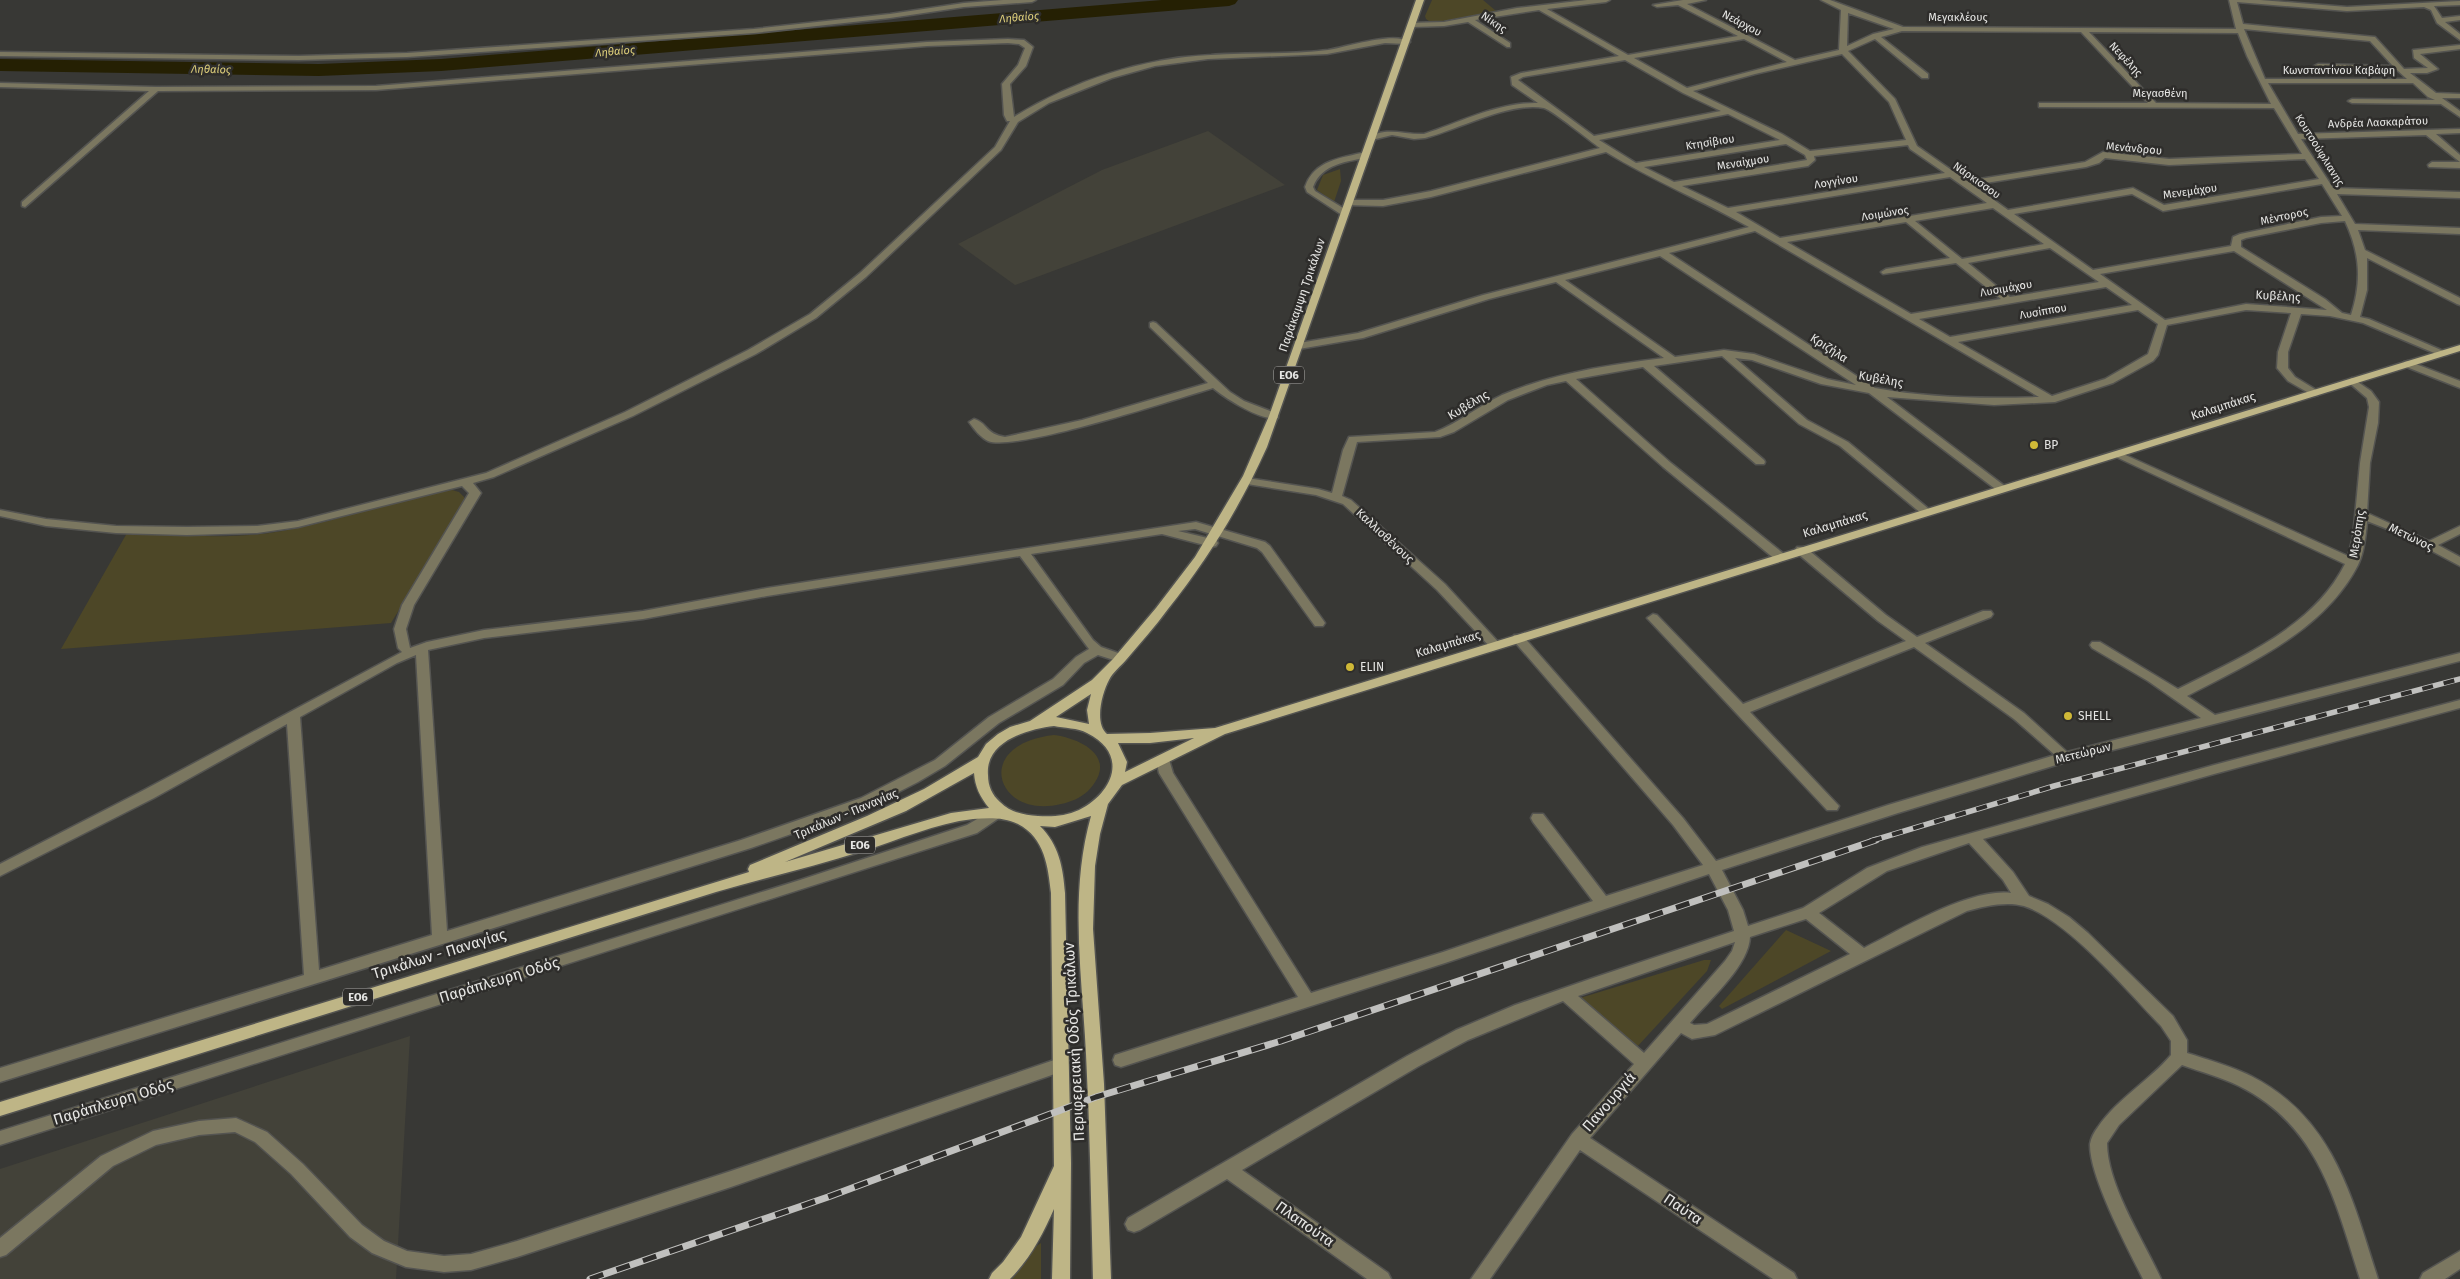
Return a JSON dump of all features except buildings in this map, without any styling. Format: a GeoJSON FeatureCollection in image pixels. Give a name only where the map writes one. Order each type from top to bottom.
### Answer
{"type":"FeatureCollection","features":[{"type":"Feature","properties":{"kind":"main road","name":"Παράκαμψη Τρικάλων"},"geometry":{"type":"LineString","coordinates":[[1035,723],[1056,711],[1104,676],[1120,658],[1175,595],[1219,532],[1247,481],[1274,416],[1420,0]]}},
{"type":"Feature","properties":{"kind":"main road","name":"Καλαμπάκας"},"geometry":{"type":"LineString","coordinates":[[1118,781],[1220,731],[1801,550],[2117,456],[2458,349]]}},
{"type":"Feature","properties":{"kind":"main road","name":"Παράκαμψη Τρικάλων"},"geometry":{"type":"LineString","coordinates":[[1103,735],[1093,714],[1097,692],[1104,676]]}},
{"type":"Feature","properties":{"kind":"main road","name":"ΕΟ6"},"geometry":{"type":"LineString","coordinates":[[1054,721],[1072,722],[1103,735],[1119,756],[1121,769],[1112,793],[1101,804],[1084,814],[1064,820],[1043,822],[1023,820],[999,814],[982,790],[979,775],[983,760],[1002,737],[1035,723],[1054,721]]}},
{"type":"Feature","properties":{"kind":"main road","name":"Καλαμπάκας"},"geometry":{"type":"LineString","coordinates":[[1103,735],[1150,738],[1220,731]]}},
{"type":"Feature","properties":{"kind":"main road","name":"Τρικάλων - Παναγίας"},"geometry":{"type":"LineString","coordinates":[[716,886],[877,818],[953,781],[983,760]]}},
{"type":"Feature","properties":{"kind":"main road","name":"Περιφερειακή Οδός Τρικάλων"},"geometry":{"type":"LineString","coordinates":[[1101,804],[1094,826],[1089,862],[1087,937],[1094,1057],[1102,1279]]}},
{"type":"Feature","properties":{"kind":"main road","name":"Τρικάλων - Παναγίας"},"geometry":{"type":"LineString","coordinates":[[0,1109],[716,886],[829,856],[935,822],[973,814],[999,814]]}},
{"type":"Feature","properties":{"kind":"main road","name":"Περιφερειακή Οδός Τρικάλων"},"geometry":{"type":"LineString","coordinates":[[1023,820],[1038,831],[1050,847],[1056,866],[1063,1163],[1061,1279]]}},
{"type":"Feature","properties":{"kind":"main road"},"geometry":{"type":"LineString","coordinates":[[998,1279],[1016,1258],[1040,1222],[1063,1163]]}},
{"type":"Feature","properties":{"kind":"street"},"geometry":{"type":"LineString","coordinates":[[0,54],[299,58],[407,55],[754,31],[890,16],[964,4],[1032,0]]}},
{"type":"Feature","properties":{"kind":"street"},"geometry":{"type":"LineString","coordinates":[[1549,5],[1566,0]]}},
{"type":"Feature","properties":{"kind":"street"},"geometry":{"type":"LineString","coordinates":[[1549,5],[1606,0]]}},
{"type":"Feature","properties":{"kind":"street"},"geometry":{"type":"LineString","coordinates":[[1657,5],[1702,0]]}},
{"type":"Feature","properties":{"kind":"street"},"geometry":{"type":"LineString","coordinates":[[1825,0],[1902,29]]}},
{"type":"Feature","properties":{"kind":"street"},"geometry":{"type":"LineString","coordinates":[[2233,0],[2347,9],[2400,7],[2459,1]]}},
{"type":"Feature","properties":{"kind":"street","name":"Κουτσούφλιανης"},"geometry":{"type":"LineString","coordinates":[[2233,0],[2239,29],[2263,81],[2348,218],[2363,252],[2364,287],[2355,317]]}},
{"type":"Feature","properties":{"kind":"street"},"geometry":{"type":"LineString","coordinates":[[2383,0],[2400,7]]}},
{"type":"Feature","properties":{"kind":"street","name":"Νεάρχου"},"geometry":{"type":"LineString","coordinates":[[1680,3],[1793,62]]}},
{"type":"Feature","properties":{"kind":"street","name":"Νίκης"},"geometry":{"type":"LineString","coordinates":[[1412,25],[1437,25],[1549,5]]}},
{"type":"Feature","properties":{"kind":"street"},"geometry":{"type":"LineString","coordinates":[[2425,5],[2434,9],[2440,20],[2460,38]]}},
{"type":"Feature","properties":{"kind":"street"},"geometry":{"type":"LineString","coordinates":[[1538,7],[1625,58],[1727,112],[1788,141],[1809,154],[1909,142]]}},
{"type":"Feature","properties":{"kind":"street"},"geometry":{"type":"LineString","coordinates":[[1842,51],[1845,9]]}},
{"type":"Feature","properties":{"kind":"street"},"geometry":{"type":"LineString","coordinates":[[2440,20],[2460,18]]}},
{"type":"Feature","properties":{"kind":"street","name":"Νίκης"},"geometry":{"type":"LineString","coordinates":[[1469,19],[1507,45]]}},
{"type":"Feature","properties":{"kind":"street","name":"Μεγακλέους"},"geometry":{"type":"LineString","coordinates":[[1686,91],[1793,62],[1842,51],[1876,36],[1902,29],[2239,29],[2372,39],[2400,69]]}},
{"type":"Feature","properties":{"kind":"street","name":"Νεφέλης"},"geometry":{"type":"LineString","coordinates":[[2083,30],[2152,104]]}},
{"type":"Feature","properties":{"kind":"street"},"geometry":{"type":"LineString","coordinates":[[1876,36],[1925,76]]}},
{"type":"Feature","properties":{"kind":"street"},"geometry":{"type":"LineString","coordinates":[[1745,37],[1515,77],[1515,83],[1595,138],[1607,149],[1635,166],[1727,211],[2051,400]]}},
{"type":"Feature","properties":{"kind":"street"},"geometry":{"type":"LineString","coordinates":[[0,85],[156,89],[316,90],[392,88],[927,44],[1008,41],[1022,42],[1029,47],[1022,66],[1006,84],[1008,115],[1010,119],[1015,120]]}},
{"type":"Feature","properties":{"kind":"street"},"geometry":{"type":"LineString","coordinates":[[0,513],[50,523],[101,528],[165,531],[251,530],[298,524],[490,475],[691,384],[752,352],[813,316],[863,275],[948,193],[986,160],[1002,143],[1015,120],[1046,101],[1109,76],[1136,68],[1208,57],[1327,52],[1385,41],[1406,42]]}},
{"type":"Feature","properties":{"kind":"street"},"geometry":{"type":"LineString","coordinates":[[2318,66],[2433,70],[2434,68],[2417,56],[2416,52],[2420,50],[2460,47]]}},
{"type":"Feature","properties":{"kind":"street","name":"Νάρκισσου"},"geometry":{"type":"LineString","coordinates":[[1842,51],[1892,101],[1900,116],[1909,142],[1916,151],[2163,323]]}},
{"type":"Feature","properties":{"kind":"street"},"geometry":{"type":"LineString","coordinates":[[2400,69],[2414,82],[2460,115]]}},
{"type":"Feature","properties":{"kind":"street","name":"Κωνσταντίνου Καβάφη"},"geometry":{"type":"LineString","coordinates":[[2263,81],[2414,82]]}},
{"type":"Feature","properties":{"kind":"street"},"geometry":{"type":"LineString","coordinates":[[25,204],[156,89]]}},
{"type":"Feature","properties":{"kind":"street"},"geometry":{"type":"LineString","coordinates":[[2431,95],[2460,96]]}},
{"type":"Feature","properties":{"kind":"street"},"geometry":{"type":"LineString","coordinates":[[2352,101],[2441,102]]}},
{"type":"Feature","properties":{"kind":"street"},"geometry":{"type":"LineString","coordinates":[[1372,138],[1392,133],[1425,136],[1514,107],[1531,104],[1547,106]]}},
{"type":"Feature","properties":{"kind":"street","name":"Μεγασθένη"},"geometry":{"type":"LineString","coordinates":[[2042,105],[2278,106]]}},
{"type":"Feature","properties":{"kind":"street"},"geometry":{"type":"LineString","coordinates":[[1595,138],[1727,112]]}},
{"type":"Feature","properties":{"kind":"street","name":"Ανδρέα Λασκαράτου"},"geometry":{"type":"LineString","coordinates":[[2297,137],[2460,131]]}},
{"type":"Feature","properties":{"kind":"street"},"geometry":{"type":"LineString","coordinates":[[2428,132],[2460,160]]}},
{"type":"Feature","properties":{"kind":"street","name":"Κτησίβιου"},"geometry":{"type":"LineString","coordinates":[[1635,166],[1788,141]]}},
{"type":"Feature","properties":{"kind":"street"},"geometry":{"type":"LineString","coordinates":[[1366,155],[1320,168],[1310,180],[1309,187],[1311,192],[1347,208],[1383,203],[1431,194],[1607,149]]}},
{"type":"Feature","properties":{"kind":"street","name":"Μεναίχμου"},"geometry":{"type":"LineString","coordinates":[[1671,185],[1808,163],[1811,160],[1809,154]]}},
{"type":"Feature","properties":{"kind":"street","name":"Μενάνδρου"},"geometry":{"type":"LineString","coordinates":[[1963,184],[2086,164],[2096,161],[2103,156],[2169,162],[2308,156]]}},
{"type":"Feature","properties":{"kind":"street"},"geometry":{"type":"LineString","coordinates":[[2432,165],[2460,164]]}},
{"type":"Feature","properties":{"kind":"street","name":"Λογγίνου"},"geometry":{"type":"LineString","coordinates":[[1727,211],[1949,174]]}},
{"type":"Feature","properties":{"kind":"street","name":"Μενεμάχου"},"geometry":{"type":"LineString","coordinates":[[2004,213],[2133,191],[2163,208],[2325,181]]}},
{"type":"Feature","properties":{"kind":"street"},"geometry":{"type":"LineString","coordinates":[[2332,191],[2460,195]]}},
{"type":"Feature","properties":{"kind":"street","name":"Λοιμώνος"},"geometry":{"type":"LineString","coordinates":[[1780,241],[1993,205]]}},
{"type":"Feature","properties":{"kind":"street","name":"Μέντορος"},"geometry":{"type":"LineString","coordinates":[[2236,248],[2237,238],[2321,220],[2348,218]]}},
{"type":"Feature","properties":{"kind":"street"},"geometry":{"type":"LineString","coordinates":[[1908,220],[2009,301]]}},
{"type":"Feature","properties":{"kind":"street"},"geometry":{"type":"LineString","coordinates":[[2353,227],[2460,231]]}},
{"type":"Feature","properties":{"kind":"street"},"geometry":{"type":"LineString","coordinates":[[1299,346],[1359,336],[1486,297],[1559,280],[1757,228]]}},
{"type":"Feature","properties":{"kind":"street"},"geometry":{"type":"LineString","coordinates":[[1886,272],[2050,245]]}},
{"type":"Feature","properties":{"kind":"street"},"geometry":{"type":"LineString","coordinates":[[2090,273],[2236,248],[2338,314]]}},
{"type":"Feature","properties":{"kind":"street"},"geometry":{"type":"LineString","coordinates":[[2363,252],[2460,302]]}},
{"type":"Feature","properties":{"kind":"street","name":"Κριζήλα"},"geometry":{"type":"LineString","coordinates":[[1662,253],[1874,392],[2002,489]]}},
{"type":"Feature","properties":{"kind":"street"},"geometry":{"type":"LineString","coordinates":[[1559,280],[1672,359]]}},
{"type":"Feature","properties":{"kind":"street","name":"Λυσιμάχου"},"geometry":{"type":"LineString","coordinates":[[1911,317],[2106,284]]}},
{"type":"Feature","properties":{"kind":"street","name":"Λυσίππου"},"geometry":{"type":"LineString","coordinates":[[1951,340],[2139,307]]}},
{"type":"Feature","properties":{"kind":"street","name":"Κυβέλης"},"geometry":{"type":"LineString","coordinates":[[1336,497],[1343,482],[1348,446],[1353,439],[1427,436],[1443,433],[1515,393],[1567,377],[1672,359],[1724,353],[1754,357],[1812,378],[1874,392],[1952,400],[2021,402],[2051,400],[2104,384],[2149,359],[2153,355],[2163,323],[2239,308],[2297,310],[2355,317],[2443,353]]}},
{"type":"Feature","properties":{"kind":"street"},"geometry":{"type":"LineString","coordinates":[[2297,310],[2282,354],[2282,365],[2284,373],[2314,393]]}},
{"type":"Feature","properties":{"kind":"street"},"geometry":{"type":"LineString","coordinates":[[1153,325],[1214,384],[1240,404],[1274,416]]}},
{"type":"Feature","properties":{"kind":"street"},"geometry":{"type":"LineString","coordinates":[[1724,353],[1803,422],[1844,444],[1926,512]]}},
{"type":"Feature","properties":{"kind":"street"},"geometry":{"type":"LineString","coordinates":[[1645,363],[1760,462]]}},
{"type":"Feature","properties":{"kind":"street"},"geometry":{"type":"LineString","coordinates":[[2408,364],[2460,385]]}},
{"type":"Feature","properties":{"kind":"street"},"geometry":{"type":"LineString","coordinates":[[1567,377],[1667,465],[1780,557]]}},
{"type":"Feature","properties":{"kind":"street","name":"Μερόπης"},"geometry":{"type":"LineString","coordinates":[[2178,695],[2260,651],[2318,612],[2335,594],[2353,563],[2358,545],[2374,402],[2366,392],[2352,382]]}},
{"type":"Feature","properties":{"kind":"street"},"geometry":{"type":"LineString","coordinates":[[974,422],[990,438],[1005,440],[1084,423],[1214,384]]}},
{"type":"Feature","properties":{"kind":"street"},"geometry":{"type":"LineString","coordinates":[[2117,456],[2353,563]]}},
{"type":"Feature","properties":{"kind":"street"},"geometry":{"type":"LineString","coordinates":[[404,648],[400,629],[403,615],[475,493],[490,475]]}},
{"type":"Feature","properties":{"kind":"street","name":"Καλλισθένους"},"geometry":{"type":"LineString","coordinates":[[1247,481],[1336,497],[1356,509],[1441,587],[1495,645]]}},
{"type":"Feature","properties":{"kind":"street"},"geometry":{"type":"LineString","coordinates":[[464,482],[471,486],[475,493]]}},
{"type":"Feature","properties":{"kind":"street","name":"Μετώνος"},"geometry":{"type":"LineString","coordinates":[[2361,514],[2429,545],[2460,562]]}},
{"type":"Feature","properties":{"kind":"street"},"geometry":{"type":"LineString","coordinates":[[0,872],[149,794],[393,660],[422,648],[484,634],[643,615],[767,592],[1196,526],[1266,549],[1319,624]]}},
{"type":"Feature","properties":{"kind":"street"},"geometry":{"type":"LineString","coordinates":[[2429,545],[2460,530]]}},
{"type":"Feature","properties":{"kind":"street"},"geometry":{"type":"LineString","coordinates":[[1163,531],[1212,543]]}},
{"type":"Feature","properties":{"kind":"street"},"geometry":{"type":"LineString","coordinates":[[1801,550],[1850,593],[1914,642],[2006,706],[2065,757]]}},
{"type":"Feature","properties":{"kind":"street"},"geometry":{"type":"LineString","coordinates":[[1022,552],[1080,632],[1097,650],[1120,658]]}},
{"type":"Feature","properties":{"kind":"street"},"geometry":{"type":"LineString","coordinates":[[1741,710],[1987,614]]}},
{"type":"Feature","properties":{"kind":"street"},"geometry":{"type":"LineString","coordinates":[[1654,618],[1832,806]]}},
{"type":"Feature","properties":{"kind":"street"},"geometry":{"type":"LineString","coordinates":[[1518,638],[1652,792],[1712,867],[1730,898],[1742,932]]}},
{"type":"Feature","properties":{"kind":"street"},"geometry":{"type":"LineString","coordinates":[[2096,645],[2133,665],[2213,720]]}},
{"type":"Feature","properties":{"kind":"street"},"geometry":{"type":"LineString","coordinates":[[422,648],[440,940]]}},
{"type":"Feature","properties":{"kind":"street"},"geometry":{"type":"LineString","coordinates":[[0,1075],[737,847],[866,802],[940,763],[994,720],[1058,682],[1080,660],[1097,650]]}},
{"type":"Feature","properties":{"kind":"street","name":"Μετεώρων"},"geometry":{"type":"LineString","coordinates":[[1121,1060],[1308,1002],[1893,808],[2065,757],[2460,657]]}},
{"type":"Feature","properties":{"kind":"street"},"geometry":{"type":"LineString","coordinates":[[1134,1224],[1438,1047],[1492,1021],[1742,932],[1808,912],[1825,904],[1868,873],[1898,861],[2144,789],[2460,704]]}},
{"type":"Feature","properties":{"kind":"street"},"geometry":{"type":"LineString","coordinates":[[293,716],[312,979]]}},
{"type":"Feature","properties":{"kind":"street"},"geometry":{"type":"LineString","coordinates":[[1163,759],[1166,773],[1308,1002]]}},
{"type":"Feature","properties":{"kind":"street"},"geometry":{"type":"LineString","coordinates":[[866,802],[877,818]]}},
{"type":"Feature","properties":{"kind":"street","name":"Παράπλευρη Οδός"},"geometry":{"type":"LineString","coordinates":[[0,1138],[804,884],[972,829],[999,814]]}},
{"type":"Feature","properties":{"kind":"street"},"geometry":{"type":"LineString","coordinates":[[1538,818],[1603,903]]}},
{"type":"Feature","properties":{"kind":"street"},"geometry":{"type":"LineString","coordinates":[[1973,838],[2008,876],[2024,900]]}},
{"type":"Feature","properties":{"kind":"street"},"geometry":{"type":"LineString","coordinates":[[1679,1024],[1692,1032],[1709,1030],[1962,907],[1993,899],[2024,900],[2043,908],[2064,921],[2104,956],[2167,1022],[2179,1040],[2178,1057],[2164,1074],[2111,1122],[2100,1138],[2099,1146],[2100,1159],[2109,1183],[2152,1279]]}},
{"type":"Feature","properties":{"kind":"street"},"geometry":{"type":"LineString","coordinates":[[1808,912],[1862,955]]}},
{"type":"Feature","properties":{"kind":"street","name":"Πανουργιά"},"geometry":{"type":"LineString","coordinates":[[1480,1279],[1578,1139],[1738,955],[1742,946],[1742,932]]}},
{"type":"Feature","properties":{"kind":"street"},"geometry":{"type":"LineString","coordinates":[[1565,994],[1644,1063]]}},
{"type":"Feature","properties":{"kind":"street"},"geometry":{"type":"LineString","coordinates":[[2178,1057],[2248,1083],[2277,1100],[2306,1126],[2320,1146],[2331,1168],[2369,1279]]}},
{"type":"Feature","properties":{"kind":"street"},"geometry":{"type":"LineString","coordinates":[[0,1249],[107,1161],[153,1138],[199,1128],[236,1126],[261,1137],[297,1169],[356,1231],[378,1247],[406,1259],[444,1264],[471,1262],[731,1179],[1060,1065]]}},
{"type":"Feature","properties":{"kind":"street","name":"Παύτα"},"geometry":{"type":"LineString","coordinates":[[1578,1139],[1788,1279]]}},
{"type":"Feature","properties":{"kind":"street","name":"Πλαπούτα"},"geometry":{"type":"LineString","coordinates":[[1228,1170],[1382,1279]]}},
{"type":"Feature","properties":{"kind":"street"},"geometry":{"type":"LineString","coordinates":[[2430,1279],[2460,1259]]}},
{"type":"Feature","properties":{"kind":"shaded area"},"geometry":{"type":"Polygon","coordinates":[[[1432,0],[1483,0],[1496,11],[1432,23],[1425,16],[1432,0]]]}},
{"type":"Feature","properties":{"kind":"shaded area"},"geometry":{"type":"Polygon","coordinates":[[[1208,131],[1285,185],[1015,285],[958,244],[1102,170],[1208,131]]]}},
{"type":"Feature","properties":{"kind":"shaded area"},"geometry":{"type":"Polygon","coordinates":[[[1340,169],[1341,181],[1334,202],[1317,190],[1323,175],[1340,169]]]}},
{"type":"Feature","properties":{"kind":"shaded area"},"geometry":{"type":"Polygon","coordinates":[[[452,490],[459,492],[464,497],[464,504],[391,623],[61,649],[127,533],[205,536],[263,534],[304,527],[452,490]]]}},
{"type":"Feature","properties":{"kind":"shaded area"},"geometry":{"type":"Polygon","coordinates":[[[1054,735],[1076,741],[1094,753],[1099,760],[1100,769],[1097,780],[1088,791],[1065,803],[1039,806],[1021,801],[1008,792],[1002,779],[1003,765],[1011,752],[1028,741],[1054,735]]]}},
{"type":"Feature","properties":{"kind":"shaded area"},"geometry":{"type":"Polygon","coordinates":[[[1786,930],[1831,951],[1722,1009],[1719,1006],[1786,930]]]}},
{"type":"Feature","properties":{"kind":"shaded area"},"geometry":{"type":"Polygon","coordinates":[[[1704,960],[1711,960],[1707,971],[1636,1048],[1580,998],[1704,960]]]}},
{"type":"Feature","properties":{"kind":"shaded area"},"geometry":{"type":"Polygon","coordinates":[[[410,1036],[396,1279],[0,1279],[0,1169],[410,1036]]]}},
{"type":"Feature","properties":{"kind":"shaded area"},"geometry":{"type":"Polygon","coordinates":[[[1041,1243],[1041,1279],[1010,1279],[1033,1248],[1041,1243]]]}},
{"type":"Feature","properties":{"kind":"waterway","name":"Ληθαίος"},"geometry":{"type":"LineString","coordinates":[[0,65],[319,70],[441,65],[1229,0]]}},
{"type":"Feature","properties":{"kind":"railway"},"geometry":{"type":"LineString","coordinates":[[1871,841],[2054,786],[2460,679]]}},
{"type":"Feature","properties":{"kind":"railway"},"geometry":{"type":"LineString","coordinates":[[590,1279],[828,1197],[1096,1097],[1281,1041],[1876,840]]}},
{"type":"Feature","properties":{"kind":"place","name":"BP"},"geometry":{"type":"Point","coordinates":[2034,445]}},
{"type":"Feature","properties":{"kind":"place","name":"ELIN"},"geometry":{"type":"Point","coordinates":[1350,667]}},
{"type":"Feature","properties":{"kind":"place","name":"SHELL"},"geometry":{"type":"Point","coordinates":[2068,716]}}]}
